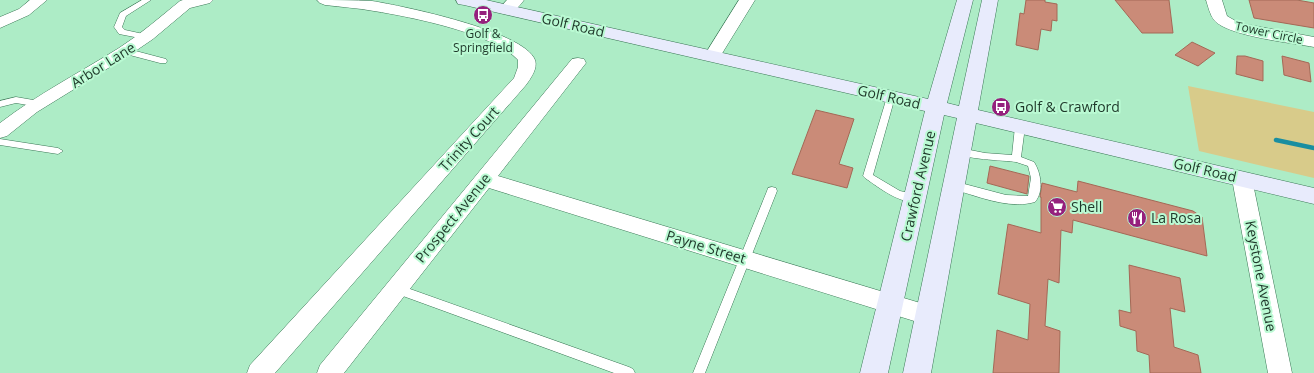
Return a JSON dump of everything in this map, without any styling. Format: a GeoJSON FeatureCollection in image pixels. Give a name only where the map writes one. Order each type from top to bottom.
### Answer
{"type":"FeatureCollection","features":[{"type":"Feature","properties":{"kind":"main road","name":"Golf Road"},"geometry":{"type":"LineString","coordinates":[[464,0],[511,5],[712,56],[967,114],[1314,196]]}},
{"type":"Feature","properties":{"kind":"main road","name":"Crawford Avenue"},"geometry":{"type":"LineString","coordinates":[[874,373],[936,107],[964,0]]}},
{"type":"Feature","properties":{"kind":"main road"},"geometry":{"type":"LineString","coordinates":[[916,373],[990,0]]}},
{"type":"Feature","properties":{"kind":"street"},"geometry":{"type":"LineString","coordinates":[[0,23],[24,12],[39,0]]}},
{"type":"Feature","properties":{"kind":"street","name":"Arbor Lane"},"geometry":{"type":"LineString","coordinates":[[0,132],[38,104],[125,51],[145,37],[185,2],[205,0]]}},
{"type":"Feature","properties":{"kind":"street","name":"Trinity Court"},"geometry":{"type":"LineString","coordinates":[[259,373],[520,81],[527,66],[527,60],[522,53],[514,47],[505,42],[471,30],[409,13],[325,0]]}},
{"type":"Feature","properties":{"kind":"street"},"geometry":{"type":"LineString","coordinates":[[712,56],[747,0]]}},
{"type":"Feature","properties":{"kind":"street","name":"Tower Circle"},"geometry":{"type":"LineString","coordinates":[[1214,0],[1218,14],[1225,22],[1243,29],[1314,42]]}},
{"type":"Feature","properties":{"kind":"street","name":"Prospect Avenue"},"geometry":{"type":"LineString","coordinates":[[329,373],[578,63]]}},
{"type":"Feature","properties":{"kind":"street","name":"Payne Street"},"geometry":{"type":"LineString","coordinates":[[485,179],[928,315]]}},
{"type":"Feature","properties":{"kind":"street","name":"Keystone Avenue"},"geometry":{"type":"LineString","coordinates":[[1242,179],[1280,373]]}},
{"type":"Feature","properties":{"kind":"lane"},"geometry":{"type":"LineString","coordinates":[[145,37],[122,32],[118,26],[123,15],[147,0]]}},
{"type":"Feature","properties":{"kind":"lane"},"geometry":{"type":"LineString","coordinates":[[125,51],[163,61]]}},
{"type":"Feature","properties":{"kind":"lane"},"geometry":{"type":"LineString","coordinates":[[891,97],[868,176],[897,194],[915,198]]}},
{"type":"Feature","properties":{"kind":"lane"},"geometry":{"type":"LineString","coordinates":[[0,104],[16,100],[38,104]]}},
{"type":"Feature","properties":{"kind":"lane"},"geometry":{"type":"LineString","coordinates":[[1016,159],[1020,127]]}},
{"type":"Feature","properties":{"kind":"lane"},"geometry":{"type":"LineString","coordinates":[[0,142],[58,152]]}},
{"type":"Feature","properties":{"kind":"lane"},"geometry":{"type":"LineString","coordinates":[[953,185],[1010,200],[1026,201],[1034,196],[1037,176],[1031,164],[1016,159],[985,156],[960,151]]}},
{"type":"Feature","properties":{"kind":"lane"},"geometry":{"type":"LineString","coordinates":[[699,373],[772,191]]}},
{"type":"Feature","properties":{"kind":"lane"},"geometry":{"type":"LineString","coordinates":[[396,290],[629,373]]}},
{"type":"Feature","properties":{"kind":"shaded area"},"geometry":{"type":"Polygon","coordinates":[[[1188,86],[1314,112],[1314,178],[1199,151],[1188,86]]]}},
{"type":"Feature","properties":{"kind":"building"},"geometry":{"type":"Polygon","coordinates":[[[1026,0],[1045,0],[1045,2],[1057,4],[1057,21],[1052,20],[1051,31],[1041,29],[1038,50],[1016,45],[1020,13],[1024,14],[1026,0]]]}},
{"type":"Feature","properties":{"kind":"building"},"geometry":{"type":"Polygon","coordinates":[[[1115,0],[1169,0],[1173,33],[1142,33],[1115,0]]]}},
{"type":"Feature","properties":{"kind":"building"},"geometry":{"type":"Polygon","coordinates":[[[1249,0],[1297,0],[1314,3],[1314,28],[1254,18],[1249,0]]]}},
{"type":"Feature","properties":{"kind":"building"},"geometry":{"type":"Polygon","coordinates":[[[1192,42],[1215,53],[1198,66],[1175,55],[1192,42]]]}},
{"type":"Feature","properties":{"kind":"building"},"geometry":{"type":"Polygon","coordinates":[[[1237,56],[1245,56],[1263,61],[1263,81],[1236,74],[1237,56]]]}},
{"type":"Feature","properties":{"kind":"building"},"geometry":{"type":"Polygon","coordinates":[[[1282,56],[1309,63],[1311,82],[1284,75],[1282,56]]]}},
{"type":"Feature","properties":{"kind":"building"},"geometry":{"type":"Polygon","coordinates":[[[816,110],[854,119],[839,164],[853,168],[847,188],[792,174],[816,110]]]}},
{"type":"Feature","properties":{"kind":"building","name":"Shell"},"geometry":{"type":"Polygon","coordinates":[[[990,166],[1029,176],[1027,194],[987,183],[990,166]]]}},
{"type":"Feature","properties":{"kind":"building"},"geometry":{"type":"Polygon","coordinates":[[[1078,181],[1193,211],[1202,217],[1207,256],[1073,220],[1072,233],[1061,230],[1059,283],[1048,279],[1045,326],[1060,331],[1059,373],[993,373],[997,330],[1028,340],[1030,304],[998,294],[1008,224],[1041,233],[1040,197],[1042,183],[1077,192],[1078,181]]]}},
{"type":"Feature","properties":{"kind":"building"},"geometry":{"type":"Polygon","coordinates":[[[1129,265],[1180,278],[1185,312],[1170,308],[1174,347],[1198,355],[1201,373],[1150,373],[1149,355],[1137,351],[1136,331],[1120,326],[1119,310],[1131,313],[1129,265]]]}},
{"type":"Feature","properties":{"kind":"waterway"},"geometry":{"type":"LineString","coordinates":[[1276,140],[1314,148]]}},
{"type":"Feature","properties":{"kind":"place","name":"Golf & Springfield"},"geometry":{"type":"Point","coordinates":[483,15]}},
{"type":"Feature","properties":{"kind":"place","name":"Golf & Crawford"},"geometry":{"type":"Point","coordinates":[1001,107]}},
{"type":"Feature","properties":{"kind":"place","name":"Shell"},"geometry":{"type":"Point","coordinates":[1057,207]}},
{"type":"Feature","properties":{"kind":"place","name":"La Rosa"},"geometry":{"type":"Point","coordinates":[1137,218]}}]}
